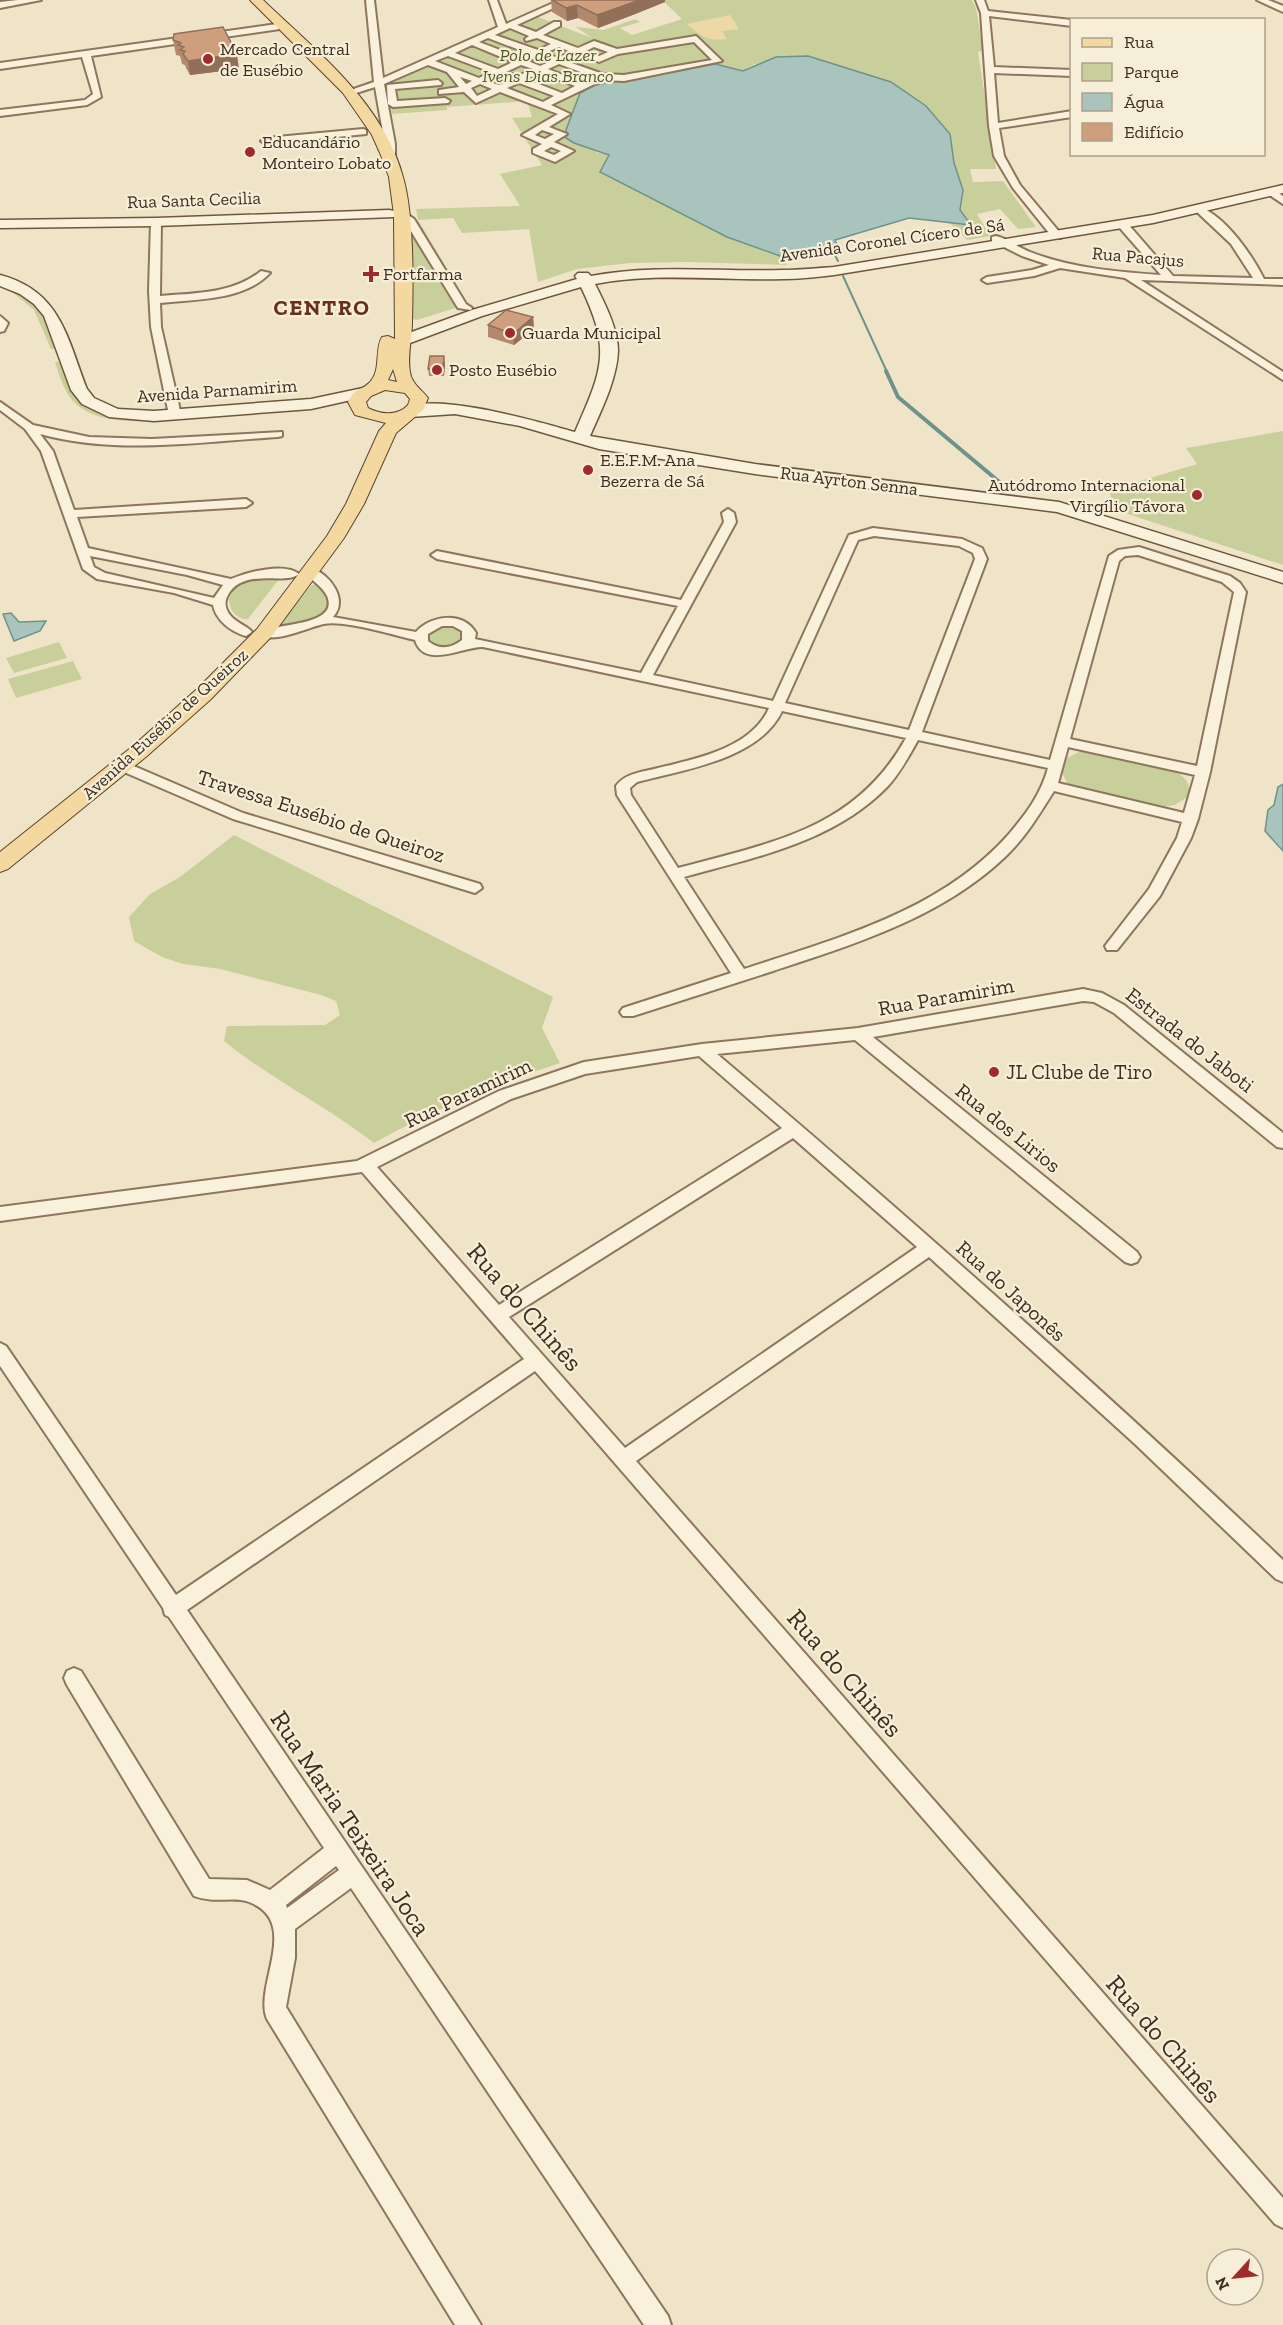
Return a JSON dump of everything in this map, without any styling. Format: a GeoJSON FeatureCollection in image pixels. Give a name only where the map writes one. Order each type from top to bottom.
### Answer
{"type":"FeatureCollection","features":[{"type":"Feature","properties":{"kind":"main road"},"geometry":{"type":"LineString","coordinates":[[242,0],[278,27],[352,97],[379,135],[396,177],[388,356],[384,373],[369,390]]}},
{"type":"Feature","properties":{"kind":"main road"},"geometry":{"type":"LineString","coordinates":[[256,0],[278,27]]}},
{"type":"Feature","properties":{"kind":"main road"},"geometry":{"type":"LineString","coordinates":[[352,97],[395,215],[404,322],[401,373],[418,403],[408,413],[390,418],[367,414]]}},
{"type":"Feature","properties":{"kind":"main road"},"geometry":{"type":"LineString","coordinates":[[369,390],[394,385],[413,392]]}},
{"type":"Feature","properties":{"kind":"main road","name":"Avenida Eusébio de Queiroz"},"geometry":{"type":"LineString","coordinates":[[302,573],[373,434],[367,414],[357,402],[369,390]]}},
{"type":"Feature","properties":{"kind":"main road","name":"Avenida Eusébio de Queiroz"},"geometry":{"type":"LineString","coordinates":[[0,864],[122,766],[204,694],[302,573],[335,538],[355,504],[388,431],[408,413]]}},
{"type":"Feature","properties":{"kind":"main road","name":"Avenida Eusébio de Queiroz"},"geometry":{"type":"LineString","coordinates":[[0,847],[154,722],[216,664],[255,633]]}},
{"type":"Feature","properties":{"kind":"street"},"geometry":{"type":"LineString","coordinates":[[0,5],[37,0]]}},
{"type":"Feature","properties":{"kind":"street"},"geometry":{"type":"LineString","coordinates":[[370,0],[383,86],[390,162]]}},
{"type":"Feature","properties":{"kind":"street"},"geometry":{"type":"LineString","coordinates":[[493,0],[506,27],[578,51],[606,64]]}},
{"type":"Feature","properties":{"kind":"street"},"geometry":{"type":"LineString","coordinates":[[352,97],[383,86],[448,52],[567,0]]}},
{"type":"Feature","properties":{"kind":"street"},"geometry":{"type":"LineString","coordinates":[[980,0],[985,13],[994,126],[1004,167],[1016,186],[1055,233]]}},
{"type":"Feature","properties":{"kind":"street"},"geometry":{"type":"LineString","coordinates":[[1261,0],[1283,9]]}},
{"type":"Feature","properties":{"kind":"street"},"geometry":{"type":"LineString","coordinates":[[985,13],[1070,23]]}},
{"type":"Feature","properties":{"kind":"street"},"geometry":{"type":"LineString","coordinates":[[440,88],[454,73],[557,24]]}},
{"type":"Feature","properties":{"kind":"street"},"geometry":{"type":"LineString","coordinates":[[0,74],[278,27]]}},
{"type":"Feature","properties":{"kind":"street"},"geometry":{"type":"LineString","coordinates":[[454,73],[476,100],[520,80],[559,61],[578,51],[594,44],[616,52],[696,39],[718,62],[624,78],[600,76],[580,69],[559,61],[537,53],[516,45],[488,35]]}},
{"type":"Feature","properties":{"kind":"street"},"geometry":{"type":"LineString","coordinates":[[472,42],[583,86]]}},
{"type":"Feature","properties":{"kind":"street"},"geometry":{"type":"LineString","coordinates":[[383,86],[460,90],[464,86],[558,44]]}},
{"type":"Feature","properties":{"kind":"street"},"geometry":{"type":"LineString","coordinates":[[448,52],[562,96]]}},
{"type":"Feature","properties":{"kind":"street"},"geometry":{"type":"LineString","coordinates":[[542,111],[562,96],[600,76],[616,52]]}},
{"type":"Feature","properties":{"kind":"street"},"geometry":{"type":"LineString","coordinates":[[0,66],[87,58]]}},
{"type":"Feature","properties":{"kind":"street"},"geometry":{"type":"LineString","coordinates":[[0,113],[93,100],[98,95],[87,58]]}},
{"type":"Feature","properties":{"kind":"street"},"geometry":{"type":"LineString","coordinates":[[429,62],[522,97],[542,111],[565,114],[545,125],[527,135],[548,143],[562,134],[545,125]]}},
{"type":"Feature","properties":{"kind":"street"},"geometry":{"type":"LineString","coordinates":[[522,97],[580,69]]}},
{"type":"Feature","properties":{"kind":"street"},"geometry":{"type":"LineString","coordinates":[[991,70],[1070,73]]}},
{"type":"Feature","properties":{"kind":"street"},"geometry":{"type":"LineString","coordinates":[[352,97],[386,111],[446,105],[440,88]]}},
{"type":"Feature","properties":{"kind":"street"},"geometry":{"type":"LineString","coordinates":[[542,111],[545,125]]}},
{"type":"Feature","properties":{"kind":"street"},"geometry":{"type":"LineString","coordinates":[[994,126],[1070,114]]}},
{"type":"Feature","properties":{"kind":"street"},"geometry":{"type":"LineString","coordinates":[[266,141],[363,132]]}},
{"type":"Feature","properties":{"kind":"street","name":"Avenida Coronel Cícero de Sá"},"geometry":{"type":"LineString","coordinates":[[404,322],[428,320],[578,280],[660,272],[771,276],[799,274],[1055,233],[1280,191]]}},
{"type":"Feature","properties":{"kind":"street","name":"Avenida Coronel Cícero de Sá"},"geometry":{"type":"LineString","coordinates":[[1055,233],[1123,225],[1280,191]]}},
{"type":"Feature","properties":{"kind":"street"},"geometry":{"type":"LineString","coordinates":[[1200,210],[1232,235],[1249,259],[1260,281]]}},
{"type":"Feature","properties":{"kind":"street"},"geometry":{"type":"LineString","coordinates":[[395,215],[410,221],[462,306],[467,308]]}},
{"type":"Feature","properties":{"kind":"street","name":"Rua Santa Cecilia"},"geometry":{"type":"LineString","coordinates":[[0,224],[395,215]]}},
{"type":"Feature","properties":{"kind":"street"},"geometry":{"type":"LineString","coordinates":[[156,222],[154,300],[162,362],[175,415]]}},
{"type":"Feature","properties":{"kind":"street"},"geometry":{"type":"LineString","coordinates":[[1123,225],[1168,277]]}},
{"type":"Feature","properties":{"kind":"street","name":"Rua Pacajus"},"geometry":{"type":"LineString","coordinates":[[1001,242],[1061,264],[1127,275],[1283,282]]}},
{"type":"Feature","properties":{"kind":"street"},"geometry":{"type":"LineString","coordinates":[[987,279],[1034,273],[1061,264]]}},
{"type":"Feature","properties":{"kind":"street"},"geometry":{"type":"LineString","coordinates":[[154,300],[237,289],[258,280],[265,273]]}},
{"type":"Feature","properties":{"kind":"street"},"geometry":{"type":"LineString","coordinates":[[1127,275],[1283,377]]}},
{"type":"Feature","properties":{"kind":"street","name":"Avenida Parnamirim"},"geometry":{"type":"LineString","coordinates":[[0,280],[25,291],[51,315],[58,380],[69,400],[88,415],[113,422],[149,425],[324,403],[369,390]]}},
{"type":"Feature","properties":{"kind":"street"},"geometry":{"type":"LineString","coordinates":[[578,280],[606,333],[610,349],[578,431]]}},
{"type":"Feature","properties":{"kind":"street","name":"Avenida Coronel Cícero de Sá"},"geometry":{"type":"LineString","coordinates":[[404,340],[427,330],[578,280]]}},
{"type":"Feature","properties":{"kind":"street","name":"Avenida Parnamirim"},"geometry":{"type":"LineString","coordinates":[[0,290],[23,305],[88,401],[115,414],[134,417],[336,410],[367,414]]}},
{"type":"Feature","properties":{"kind":"street"},"geometry":{"type":"LineString","coordinates":[[0,319],[3,323],[0,329]]}},
{"type":"Feature","properties":{"kind":"street","name":"Rua Ayrton Senna"},"geometry":{"type":"LineString","coordinates":[[413,392],[578,431],[755,469],[1043,505],[1071,505],[1283,578]]}},
{"type":"Feature","properties":{"kind":"street"},"geometry":{"type":"LineString","coordinates":[[0,405],[29,427],[55,436],[77,440],[120,442],[278,434]]}},
{"type":"Feature","properties":{"kind":"street","name":"Rua Ayrton Senna"},"geometry":{"type":"LineString","coordinates":[[408,413],[431,409],[455,409],[788,465],[1071,505],[1283,569]]}},
{"type":"Feature","properties":{"kind":"street"},"geometry":{"type":"LineString","coordinates":[[29,427],[50,458],[71,514],[86,564],[94,573],[219,603]]}},
{"type":"Feature","properties":{"kind":"street"},"geometry":{"type":"LineString","coordinates":[[50,458],[59,447],[77,440]]}},
{"type":"Feature","properties":{"kind":"street"},"geometry":{"type":"LineString","coordinates":[[71,514],[246,503]]}},
{"type":"Feature","properties":{"kind":"street"},"geometry":{"type":"LineString","coordinates":[[645,678],[730,522],[728,513]]}},
{"type":"Feature","properties":{"kind":"street"},"geometry":{"type":"LineString","coordinates":[[675,874],[784,842],[841,816],[882,783],[901,759],[914,735],[981,559],[978,551],[967,544],[873,532],[853,538],[770,722],[754,737],[721,754],[632,780],[623,786],[624,795],[740,975]]}},
{"type":"Feature","properties":{"kind":"street"},"geometry":{"type":"LineString","coordinates":[[81,550],[189,572],[234,584]]}},
{"type":"Feature","properties":{"kind":"street"},"geometry":{"type":"LineString","coordinates":[[628,1012],[884,927],[950,893],[987,866],[1030,820],[1050,786],[1113,559],[1122,553],[1139,551],[1226,579],[1240,592],[1203,772],[1191,819],[1167,874],[1145,907],[1112,946]]}},
{"type":"Feature","properties":{"kind":"street"},"geometry":{"type":"LineString","coordinates":[[86,564],[94,557],[104,555]]}},
{"type":"Feature","properties":{"kind":"street"},"geometry":{"type":"LineString","coordinates":[[437,555],[685,604]]}},
{"type":"Feature","properties":{"kind":"street"},"geometry":{"type":"LineString","coordinates":[[150,585],[165,568]]}},
{"type":"Feature","properties":{"kind":"street"},"geometry":{"type":"LineString","coordinates":[[323,620],[334,611],[335,596],[302,573],[262,574],[234,584],[224,593],[219,603],[221,615],[230,625],[255,633],[290,631],[323,620],[364,620],[423,632],[440,622],[455,622],[467,628],[470,633],[468,642]]}},
{"type":"Feature","properties":{"kind":"street"},"geometry":{"type":"LineString","coordinates":[[336,605],[364,620]]}},
{"type":"Feature","properties":{"kind":"street"},"geometry":{"type":"LineString","coordinates":[[423,632],[425,646],[439,652],[456,650],[468,642],[483,643],[1054,765]]}},
{"type":"Feature","properties":{"kind":"street"},"geometry":{"type":"LineString","coordinates":[[1061,741],[1203,772]]}},
{"type":"Feature","properties":{"kind":"street","name":"Travessa Eusébio de Queiroz"},"geometry":{"type":"LineString","coordinates":[[122,766],[238,816],[476,888]]}},
{"type":"Feature","properties":{"kind":"street"},"geometry":{"type":"LineString","coordinates":[[1050,786],[1191,819]]}},
{"type":"Feature","properties":{"kind":"street","name":"Rua Paramirim"},"geometry":{"type":"LineString","coordinates":[[0,1214],[335,1171],[366,1165],[478,1107],[531,1085],[595,1066],[702,1050],[858,1034],[1077,995],[1097,997]]}},
{"type":"Feature","properties":{"kind":"street","name":"Estrada do Jaboti"},"geometry":{"type":"LineString","coordinates":[[1097,997],[1119,1009],[1283,1142]]}},
{"type":"Feature","properties":{"kind":"street","name":"Rua dos Lirios"},"geometry":{"type":"LineString","coordinates":[[858,1034],[1131,1257]]}},
{"type":"Feature","properties":{"kind":"street","name":"Rua do Japonês"},"geometry":{"type":"LineString","coordinates":[[702,1050],[794,1128],[1159,1453],[1283,1573]]}},
{"type":"Feature","properties":{"kind":"street"},"geometry":{"type":"LineString","coordinates":[[496,1316],[794,1128]]}},
{"type":"Feature","properties":{"kind":"street","name":"Rua do Chinês"},"geometry":{"type":"LineString","coordinates":[[366,1165],[1283,2216]]}},
{"type":"Feature","properties":{"kind":"street"},"geometry":{"type":"LineString","coordinates":[[623,1460],[929,1248]]}},
{"type":"Feature","properties":{"kind":"street","name":"Rua Maria Teixeira Joca"},"geometry":{"type":"LineString","coordinates":[[0,1351],[172,1609],[658,2325]]}},
{"type":"Feature","properties":{"kind":"street"},"geometry":{"type":"LineString","coordinates":[[172,1609],[536,1361]]}},
{"type":"Feature","properties":{"kind":"street"},"geometry":{"type":"LineString","coordinates":[[74,1678],[202,1888],[210,1891],[230,1889],[252,1892],[271,1903],[283,1924],[287,1950],[274,2004],[275,2011],[469,2325]]}},
{"type":"Feature","properties":{"kind":"street"},"geometry":{"type":"LineString","coordinates":[[271,1903],[338,1851]]}},
{"type":"Feature","properties":{"kind":"street"},"geometry":{"type":"LineString","coordinates":[[283,1924],[352,1873]]}},
{"type":"Feature","properties":{"kind":"green space","name":"Polo de Lazer Ivens Dias Branco"},"geometry":{"type":"Polygon","coordinates":[[[662,0],[972,0],[976,8],[983,50],[978,52],[996,169],[970,169],[973,182],[1003,181],[1036,227],[1018,229],[1000,209],[977,214],[990,236],[967,240],[949,222],[970,225],[960,210],[963,190],[954,163],[950,134],[755,64],[743,71],[715,64],[595,152],[609,155],[600,171],[727,237],[783,257],[787,265],[630,263],[577,269],[538,282],[529,229],[462,233],[453,218],[418,220],[416,209],[520,206],[500,174],[542,165],[512,118],[532,117],[527,101],[392,114],[387,83],[538,17],[592,38],[576,27],[604,30],[635,19],[640,22],[620,28],[632,35],[682,19],[662,0]]]}},
{"type":"Feature","properties":{"kind":"green space"},"geometry":{"type":"Polygon","coordinates":[[[418,220],[468,304],[417,320],[408,318],[406,221],[418,220]]]}},
{"type":"Feature","properties":{"kind":"green space"},"geometry":{"type":"Polygon","coordinates":[[[0,282],[31,301],[43,316],[58,348],[51,349],[34,310],[0,282]]]}},
{"type":"Feature","properties":{"kind":"green space"},"geometry":{"type":"Polygon","coordinates":[[[61,361],[87,405],[166,418],[165,421],[116,420],[91,414],[69,396],[55,362],[61,361]]]}},
{"type":"Feature","properties":{"kind":"green space","name":"Autódromo Internacional Virgílio Távora"},"geometry":{"type":"Polygon","coordinates":[[[1283,431],[1283,565],[1119,511],[1111,500],[1110,490],[1197,464],[1186,448],[1283,431]]]}},
{"type":"Feature","properties":{"kind":"green space"},"geometry":{"type":"Polygon","coordinates":[[[278,576],[280,578],[248,619],[234,614],[229,599],[237,587],[249,580],[278,576]]]}},
{"type":"Feature","properties":{"kind":"green space"},"geometry":{"type":"Polygon","coordinates":[[[317,584],[327,591],[330,609],[315,622],[281,627],[279,625],[312,585],[317,584]]]}},
{"type":"Feature","properties":{"kind":"green space"},"geometry":{"type":"Polygon","coordinates":[[[453,625],[463,633],[458,644],[442,647],[428,642],[426,635],[436,626],[453,625]]]}},
{"type":"Feature","properties":{"kind":"green space"},"geometry":{"type":"Polygon","coordinates":[[[59,642],[67,658],[14,673],[6,658],[59,642]]]}},
{"type":"Feature","properties":{"kind":"green space"},"geometry":{"type":"Polygon","coordinates":[[[73,661],[82,679],[16,698],[8,679],[73,661]]]}},
{"type":"Feature","properties":{"kind":"green space"},"geometry":{"type":"Polygon","coordinates":[[[1079,752],[1169,768],[1187,782],[1189,796],[1175,805],[1162,807],[1077,789],[1067,783],[1061,770],[1067,758],[1079,752]]]}},
{"type":"Feature","properties":{"kind":"green space"},"geometry":{"type":"Polygon","coordinates":[[[234,835],[553,997],[542,1028],[560,1063],[465,1098],[374,1143],[242,1055],[224,1041],[227,1026],[325,1025],[340,1015],[336,1001],[220,969],[183,964],[162,957],[134,941],[129,917],[150,894],[180,877],[234,835]]]}},
{"type":"Feature","properties":{"kind":"sand"},"geometry":{"type":"Polygon","coordinates":[[[730,15],[739,29],[722,31],[727,39],[715,40],[705,37],[687,24],[730,15]]]}},
{"type":"Feature","properties":{"kind":"water"},"geometry":{"type":"Polygon","coordinates":[[[808,56],[891,82],[926,106],[950,134],[954,163],[963,190],[960,210],[971,225],[909,218],[835,240],[840,253],[813,258],[783,257],[727,237],[600,172],[609,155],[566,138],[566,130],[580,93],[595,85],[715,64],[743,71],[776,57],[808,56]]]}},
{"type":"Feature","properties":{"kind":"water"},"geometry":{"type":"Polygon","coordinates":[[[11,613],[19,622],[46,621],[40,631],[14,641],[3,614],[11,613]]]}},
{"type":"Feature","properties":{"kind":"water"},"geometry":{"type":"Polygon","coordinates":[[[1283,784],[1283,851],[1265,831],[1268,810],[1274,805],[1278,787],[1283,784]]]}},
{"type":"Feature","properties":{"kind":"building"},"geometry":{"type":"Polygon","coordinates":[[[552,0],[640,0],[597,15],[577,5],[566,8],[552,0]]]}},
{"type":"Feature","properties":{"kind":"building"},"geometry":{"type":"Polygon","coordinates":[[[223,27],[237,54],[188,61],[183,54],[185,51],[180,50],[184,47],[173,40],[174,34],[223,27]]]}},
{"type":"Feature","properties":{"kind":"building"},"geometry":{"type":"Polygon","coordinates":[[[506,310],[533,317],[513,334],[488,325],[506,310]]]}},
{"type":"Feature","properties":{"kind":"building"},"geometry":{"type":"Polygon","coordinates":[[[430,356],[444,356],[443,368],[428,369],[430,356]]]}},
{"type":"Feature","properties":{"kind":"waterway"},"geometry":{"type":"LineString","coordinates":[[833,251],[838,261]]}},
{"type":"Feature","properties":{"kind":"waterway"},"geometry":{"type":"LineString","coordinates":[[843,276],[887,372]]}},
{"type":"Feature","properties":{"kind":"waterway"},"geometry":{"type":"LineString","coordinates":[[886,371],[898,397],[1009,490]]}},
{"type":"Feature","properties":{"kind":"place","name":"Mercado Central de Eusébio"},"geometry":{"type":"Point","coordinates":[208,59]}},
{"type":"Feature","properties":{"kind":"place","name":"Educandário Monteiro Lobato"},"geometry":{"type":"Point","coordinates":[250,152]}},
{"type":"Feature","properties":{"kind":"place","name":"Fortfarma"},"geometry":{"type":"Point","coordinates":[371,274]}},
{"type":"Feature","properties":{"kind":"place","name":"Guarda Municipal"},"geometry":{"type":"Point","coordinates":[510,333]}},
{"type":"Feature","properties":{"kind":"place","name":"Posto Eusébio"},"geometry":{"type":"Point","coordinates":[437,370]}},
{"type":"Feature","properties":{"kind":"place","name":"E.E.F.M. Ana Bezerra de Sá"},"geometry":{"type":"Point","coordinates":[588,470]}},
{"type":"Feature","properties":{"kind":"place","name":"Autódromo Internacional Virgílio Távora"},"geometry":{"type":"Point","coordinates":[1197,495]}},
{"type":"Feature","properties":{"kind":"place","name":"JL Clube de Tiro"},"geometry":{"type":"Point","coordinates":[994,1072]}},
{"type":"Feature","properties":{"kind":"district","name":"CENTRO"},"geometry":{"type":"Point","coordinates":[322,307]}}]}
